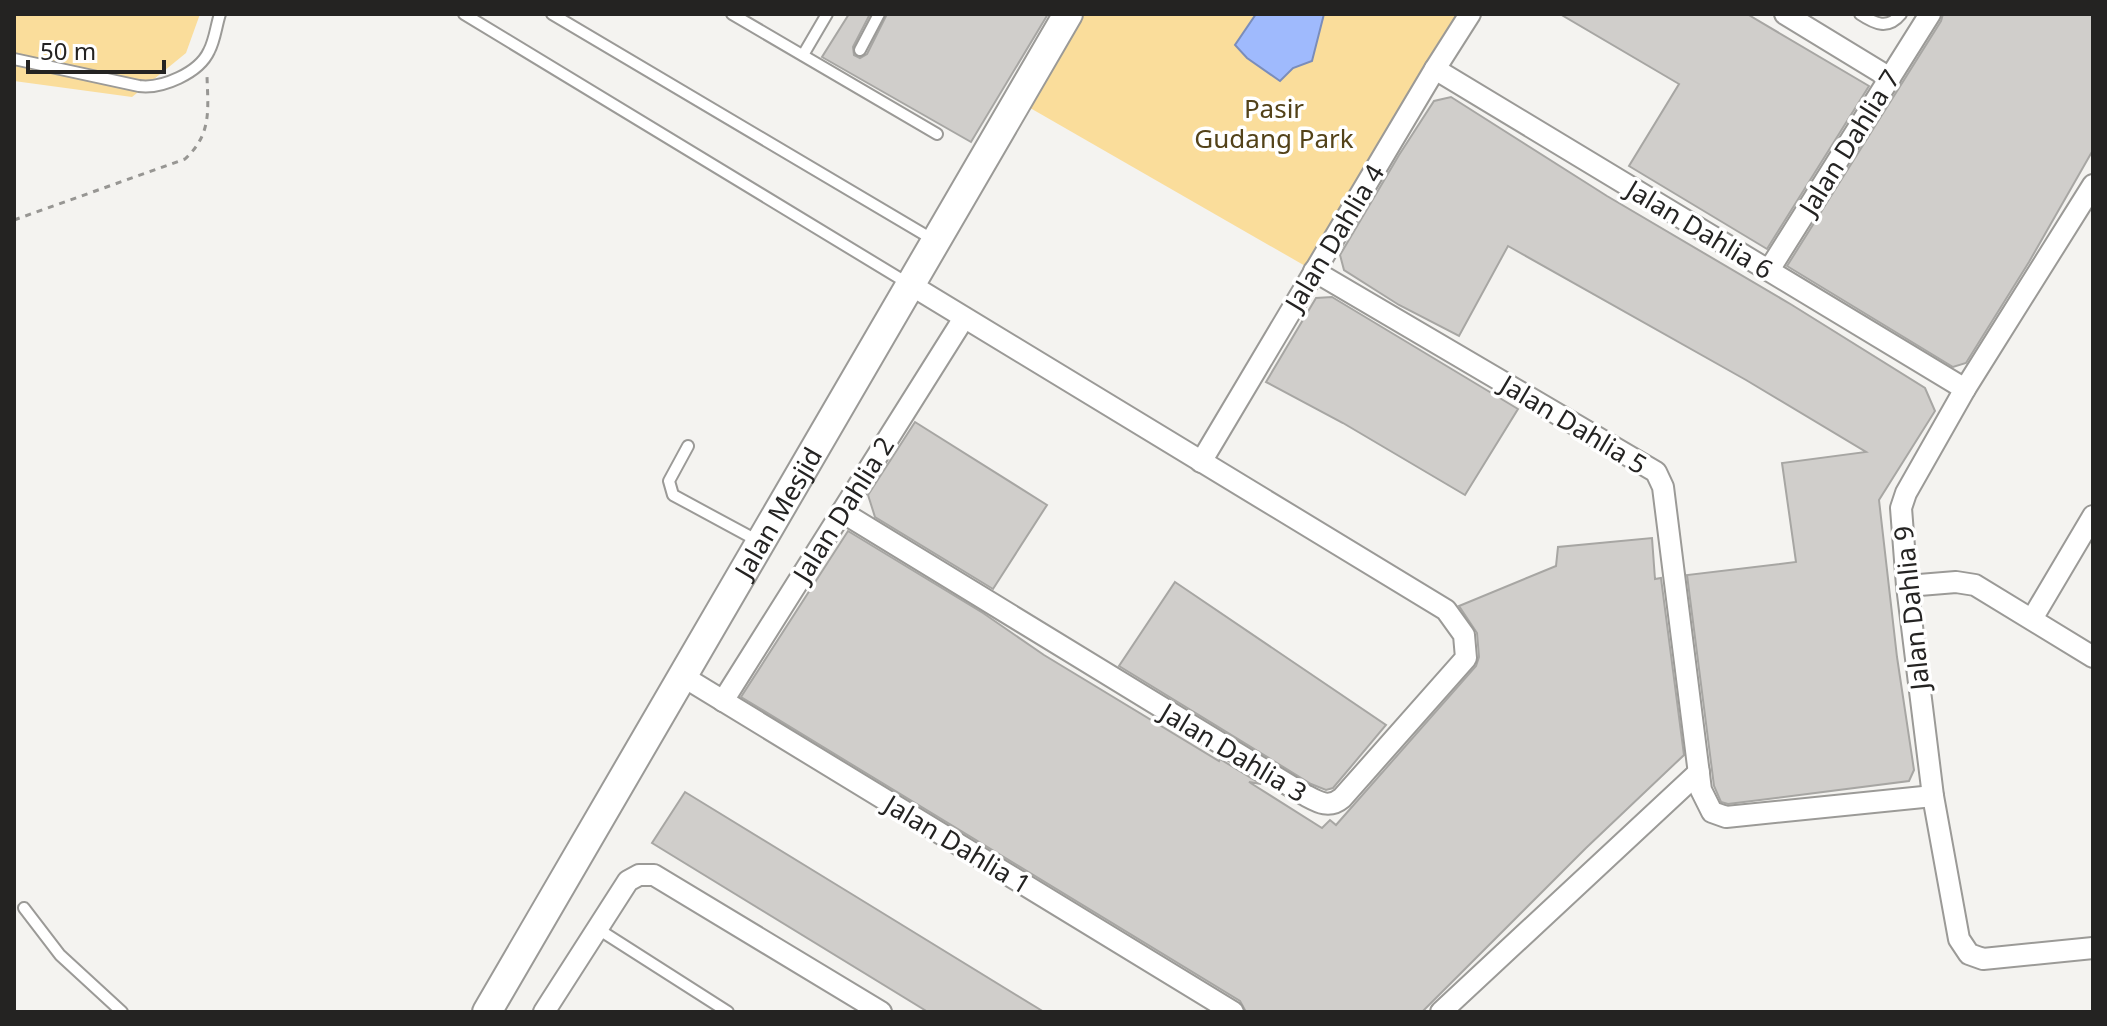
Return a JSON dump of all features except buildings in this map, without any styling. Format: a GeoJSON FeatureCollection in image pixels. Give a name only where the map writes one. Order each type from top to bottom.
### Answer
{"type":"FeatureCollection","features":[{"type":"Feature","properties":{"kind":"main road","name":"Jalan Mesjid"},"geometry":{"type":"LineString","coordinates":[[487,1012],[1063,23]]}},
{"type":"Feature","properties":{"kind":"street","name":"Jalan Dahlia 4"},"geometry":{"type":"LineString","coordinates":[[1201,462],[1470,14]]}},
{"type":"Feature","properties":{"kind":"street"},"geometry":{"type":"LineString","coordinates":[[1785,14],[1890,78]]}},
{"type":"Feature","properties":{"kind":"street","name":"Jalan Dahlia 7"},"geometry":{"type":"LineString","coordinates":[[1769,270],[1930,14]]}},
{"type":"Feature","properties":{"kind":"street","name":"Jalan Dahlia 6"},"geometry":{"type":"LineString","coordinates":[[1435,69],[1965,389]]}},
{"type":"Feature","properties":{"kind":"street","name":"Jalan Dahlia 9"},"geometry":{"type":"LineString","coordinates":[[2093,185],[1965,389],[1902,503],[1901,514],[1933,796],[1959,939],[1969,954],[1983,959],[2093,948]]}},
{"type":"Feature","properties":{"kind":"street","name":"Jalan Dahlia 5"},"geometry":{"type":"LineString","coordinates":[[1314,271],[1656,472],[1663,487],[1703,799],[1712,812],[1721,816],[1933,796]]}},
{"type":"Feature","properties":{"kind":"street"},"geometry":{"type":"LineString","coordinates":[[911,285],[1201,462]]}},
{"type":"Feature","properties":{"kind":"street","name":"Jalan Dahlia 2"},"geometry":{"type":"LineString","coordinates":[[723,701],[964,318]]}},
{"type":"Feature","properties":{"kind":"street","name":"Jalan Dahlia 3"},"geometry":{"type":"LineString","coordinates":[[842,512],[1305,795],[1324,804],[1337,802],[1462,664],[1466,654],[1464,635],[1446,610],[1201,462]]}},
{"type":"Feature","properties":{"kind":"street"},"geometry":{"type":"LineString","coordinates":[[2032,619],[2093,516]]}},
{"type":"Feature","properties":{"kind":"street"},"geometry":{"type":"LineString","coordinates":[[1907,586],[1956,582],[1975,585],[2093,657]]}},
{"type":"Feature","properties":{"kind":"street","name":"Jalan Dahlia 1"},"geometry":{"type":"LineString","coordinates":[[684,677],[1233,1012]]}},
{"type":"Feature","properties":{"kind":"street"},"geometry":{"type":"LineString","coordinates":[[1441,1012],[1699,772]]}},
{"type":"Feature","properties":{"kind":"street"},"geometry":{"type":"LineString","coordinates":[[547,1011],[628,881],[639,875],[654,875],[874,1010]]}},
{"type":"Feature","properties":{"kind":"lane"},"geometry":{"type":"LineString","coordinates":[[14,59],[150,87],[161,85],[190,70],[206,57],[220,14]]}},
{"type":"Feature","properties":{"kind":"lane"},"geometry":{"type":"LineString","coordinates":[[464,14],[911,285]]}},
{"type":"Feature","properties":{"kind":"lane"},"geometry":{"type":"LineString","coordinates":[[552,14],[936,242]]}},
{"type":"Feature","properties":{"kind":"lane"},"geometry":{"type":"LineString","coordinates":[[732,14],[937,134]]}},
{"type":"Feature","properties":{"kind":"lane"},"geometry":{"type":"LineString","coordinates":[[803,55],[827,14]]}},
{"type":"Feature","properties":{"kind":"lane"},"geometry":{"type":"LineString","coordinates":[[860,50],[879,14]]}},
{"type":"Feature","properties":{"kind":"lane"},"geometry":{"type":"LineString","coordinates":[[1063,23],[1082,14]]}},
{"type":"Feature","properties":{"kind":"lane"},"geometry":{"type":"LineString","coordinates":[[1860,14],[1880,25],[1894,22],[1901,14]]}},
{"type":"Feature","properties":{"kind":"lane"},"geometry":{"type":"LineString","coordinates":[[688,446],[669,481],[673,495],[762,543]]}},
{"type":"Feature","properties":{"kind":"lane"},"geometry":{"type":"LineString","coordinates":[[24,908],[60,955],[122,1012]]}},
{"type":"Feature","properties":{"kind":"lane"},"geometry":{"type":"LineString","coordinates":[[598,929],[728,1012]]}},
{"type":"Feature","properties":{"kind":"path"},"geometry":{"type":"LineString","coordinates":[[14,220],[185,159],[198,147],[205,133],[208,109],[206,57]]}},
{"type":"Feature","properties":{"kind":"green space"},"geometry":{"type":"Polygon","coordinates":[[[14,14],[200,14],[186,53],[132,97],[14,81],[14,14]]]}},
{"type":"Feature","properties":{"kind":"green space","name":"Pasir Gudang Park"},"geometry":{"type":"Polygon","coordinates":[[[1068,14],[1470,14],[1314,271],[1018,101],[1068,14]]]}},
{"type":"Feature","properties":{"kind":"water"},"geometry":{"type":"Polygon","coordinates":[[[1256,14],[1324,14],[1312,61],[1293,68],[1280,81],[1247,58],[1235,45],[1256,14]]]}}]}
